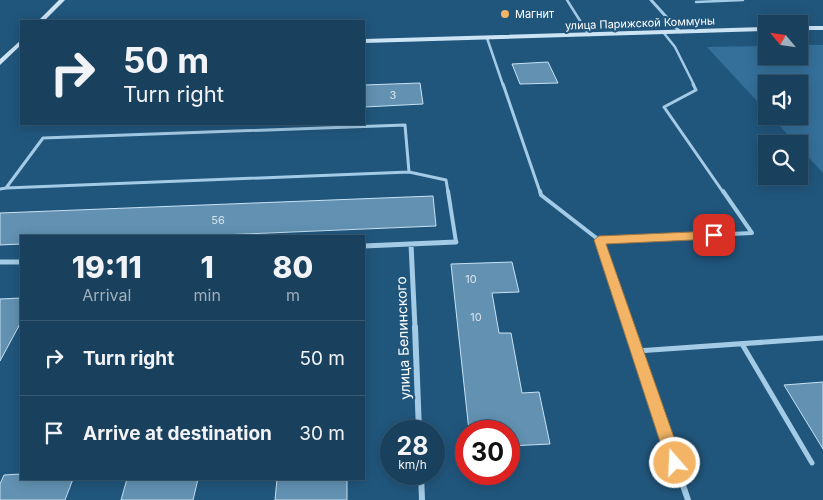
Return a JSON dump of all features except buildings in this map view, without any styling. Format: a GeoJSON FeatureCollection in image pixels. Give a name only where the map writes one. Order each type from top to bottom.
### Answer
{"type":"FeatureCollection","features":[{"type":"Feature","properties":{"kind":"main road"},"geometry":{"type":"LineString","coordinates":[[42,20],[62,0]]}},
{"type":"Feature","properties":{"kind":"main road"},"geometry":{"type":"LineString","coordinates":[[808,28],[823,28]]}},
{"type":"Feature","properties":{"kind":"main road","name":"улица Парижской Коммуны"},"geometry":{"type":"LineString","coordinates":[[365,41],[758,29]]}},
{"type":"Feature","properties":{"kind":"main road"},"geometry":{"type":"LineString","coordinates":[[0,64],[20,43]]}},
{"type":"Feature","properties":{"kind":"main road"},"geometry":{"type":"LineString","coordinates":[[0,52],[20,52]]}},
{"type":"Feature","properties":{"kind":"street"},"geometry":{"type":"LineString","coordinates":[[650,0],[680,32]]}},
{"type":"Feature","properties":{"kind":"street"},"geometry":{"type":"LineString","coordinates":[[599,240],[688,500]]}},
{"type":"Feature","properties":{"kind":"street"},"geometry":{"type":"LineString","coordinates":[[365,246],[456,242]]}},
{"type":"Feature","properties":{"kind":"street","name":"улица Белинского"},"geometry":{"type":"LineString","coordinates":[[411,244],[419,420]]}},
{"type":"Feature","properties":{"kind":"street"},"geometry":{"type":"LineString","coordinates":[[0,262],[20,262]]}},
{"type":"Feature","properties":{"kind":"street"},"geometry":{"type":"LineString","coordinates":[[421,485],[422,500]]}},
{"type":"Feature","properties":{"kind":"lane"},"geometry":{"type":"LineString","coordinates":[[567,0],[589,35]]}},
{"type":"Feature","properties":{"kind":"lane"},"geometry":{"type":"LineString","coordinates":[[696,2],[744,0]]}},
{"type":"Feature","properties":{"kind":"lane"},"geometry":{"type":"LineString","coordinates":[[487,38],[541,195],[599,240],[752,233],[664,107],[696,90],[675,47],[663,32]]}},
{"type":"Feature","properties":{"kind":"lane"},"geometry":{"type":"LineString","coordinates":[[6,188],[43,138],[405,125],[409,172]]}},
{"type":"Feature","properties":{"kind":"lane"},"geometry":{"type":"LineString","coordinates":[[0,189],[409,172],[446,180],[456,242]]}},
{"type":"Feature","properties":{"kind":"lane"},"geometry":{"type":"LineString","coordinates":[[637,351],[823,338]]}},
{"type":"Feature","properties":{"kind":"lane"},"geometry":{"type":"LineString","coordinates":[[742,344],[812,463]]}},
{"type":"Feature","properties":{"kind":"shaded area"},"geometry":{"type":"Polygon","coordinates":[[[808,45],[823,45],[823,173],[808,157],[808,135],[788,135],[779,125],[808,125],[808,75],[758,75],[758,102],[707,47],[758,46],[758,65],[808,65],[808,45]]]}},
{"type":"Feature","properties":{"kind":"place","name":"Магнит"},"geometry":{"type":"Point","coordinates":[505,14]}},
{"type":"Feature","properties":{"kind":"route"},"geometry":{"type":"LineString","coordinates":[[675,463],[599,240],[714,235]]}}]}
